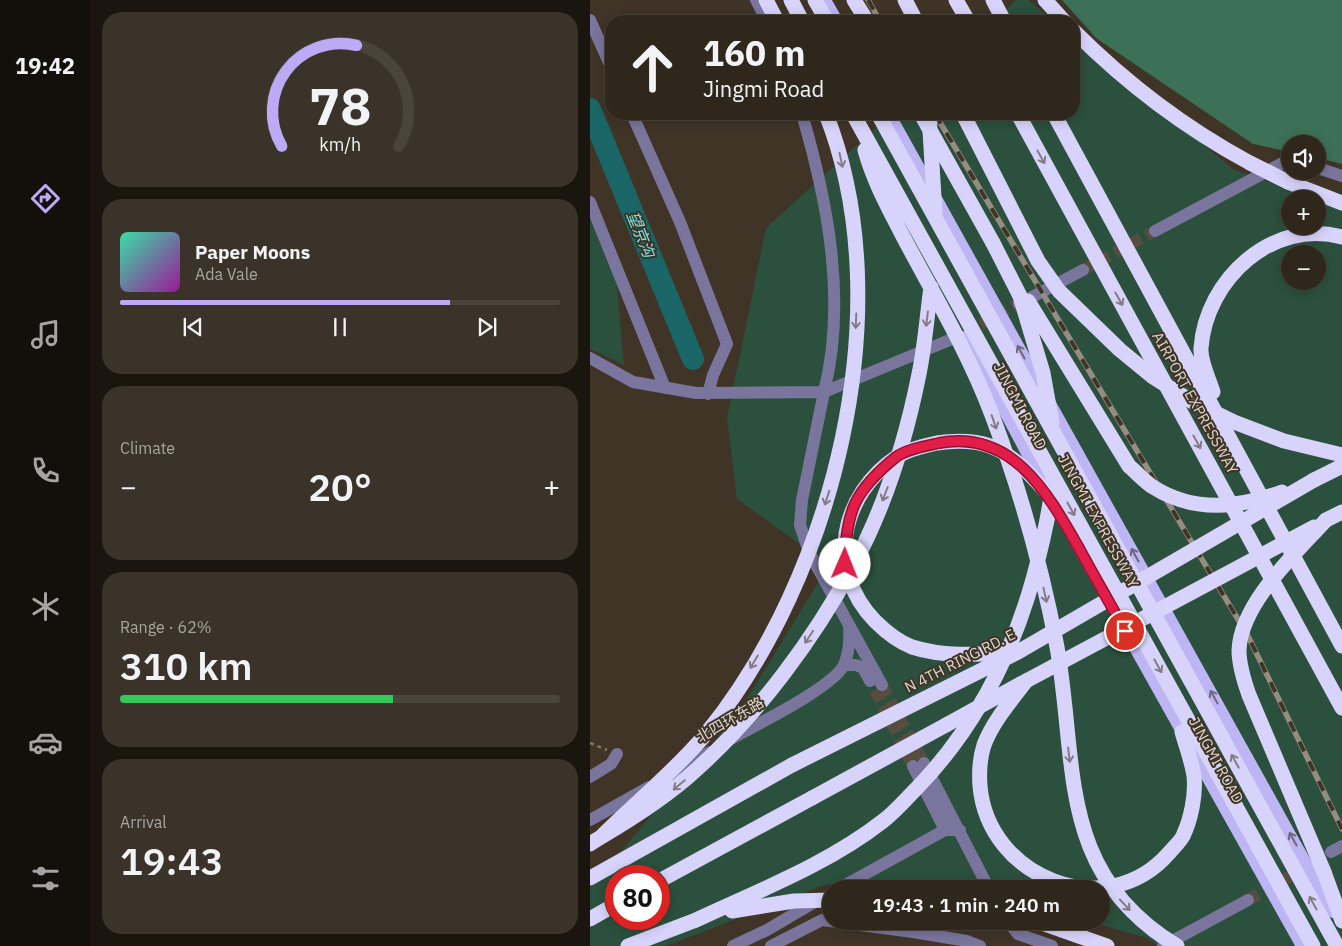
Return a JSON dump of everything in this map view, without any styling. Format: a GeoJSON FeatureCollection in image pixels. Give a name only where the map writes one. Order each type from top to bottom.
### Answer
{"type":"FeatureCollection","features":[{"type":"Feature","properties":{"kind":"highway"},"geometry":{"type":"LineString","coordinates":[[766,0],[774,15]]}},
{"type":"Feature","properties":{"kind":"highway"},"geometry":{"type":"LineString","coordinates":[[791,0],[799,15]]}},
{"type":"Feature","properties":{"kind":"highway"},"geometry":{"type":"LineString","coordinates":[[815,0],[823,15]]}},
{"type":"Feature","properties":{"kind":"highway"},"geometry":{"type":"LineString","coordinates":[[854,0],[863,15]]}},
{"type":"Feature","properties":{"kind":"highway"},"geometry":{"type":"LineString","coordinates":[[900,0],[904,15]]}},
{"type":"Feature","properties":{"kind":"highway"},"geometry":{"type":"LineString","coordinates":[[905,0],[913,15]]}},
{"type":"Feature","properties":{"kind":"highway"},"geometry":{"type":"LineString","coordinates":[[956,0],[965,15]]}},
{"type":"Feature","properties":{"kind":"highway"},"geometry":{"type":"LineString","coordinates":[[993,0],[1001,15]]}},
{"type":"Feature","properties":{"kind":"highway"},"geometry":{"type":"LineString","coordinates":[[1045,0],[1059,15]]}},
{"type":"Feature","properties":{"kind":"highway"},"geometry":{"type":"LineString","coordinates":[[1080,37],[1104,60],[1165,110],[1205,138],[1288,182],[1342,203]]}},
{"type":"Feature","properties":{"kind":"highway"},"geometry":{"type":"LineString","coordinates":[[596,840],[705,735],[736,692],[786,608],[835,471],[847,417],[853,370],[858,287],[851,205],[838,145],[828,120]]}},
{"type":"Feature","properties":{"kind":"highway"},"geometry":{"type":"LineString","coordinates":[[856,120],[868,162],[897,225],[974,371],[1001,444],[1031,536],[1055,639],[1074,797],[1086,836],[1100,868],[1119,899],[1139,920],[1177,946]]}},
{"type":"Feature","properties":{"kind":"highway","name":"JINGMI EXPRESSWAY"},"geometry":{"type":"LineString","coordinates":[[857,120],[1313,946]]}},
{"type":"Feature","properties":{"kind":"highway","name":"JINGMI EXPRESSWAY"},"geometry":{"type":"LineString","coordinates":[[881,120],[1337,946]]}},
{"type":"Feature","properties":{"kind":"highway"},"geometry":{"type":"LineString","coordinates":[[628,946],[696,920],[812,866],[884,820],[925,780],[956,742],[977,710],[1012,642],[1037,568],[1050,512],[1053,488],[1054,439],[1049,398],[1020,296],[993,243],[925,120]]}},
{"type":"Feature","properties":{"kind":"highway"},"geometry":{"type":"LineString","coordinates":[[596,840],[669,793],[696,770],[733,733],[796,657],[857,559],[889,482],[906,429],[920,372],[934,252],[936,212],[929,120]]}},
{"type":"Feature","properties":{"kind":"highway"},"geometry":{"type":"LineString","coordinates":[[966,120],[1038,261],[1059,291],[1120,350],[1153,377],[1191,400],[1234,422],[1284,441],[1342,455]]}},
{"type":"Feature","properties":{"kind":"highway","name":"AIRPORT EXPRESSWAY"},"geometry":{"type":"LineString","coordinates":[[1021,120],[1342,708]]}},
{"type":"Feature","properties":{"kind":"highway","name":"AIRPORT EXPRESSWAY"},"geometry":{"type":"LineString","coordinates":[[1057,120],[1342,646]]}},
{"type":"Feature","properties":{"kind":"highway"},"geometry":{"type":"LineString","coordinates":[[1220,418],[1201,349],[1209,314],[1222,286],[1241,263],[1274,242],[1299,234],[1329,234],[1342,237]]}},
{"type":"Feature","properties":{"kind":"highway"},"geometry":{"type":"LineString","coordinates":[[993,243],[1129,466],[1152,486],[1183,500],[1203,506],[1241,504],[1314,480]]}},
{"type":"Feature","properties":{"kind":"highway"},"geometry":{"type":"LineString","coordinates":[[1018,652],[959,656],[935,653],[910,646],[884,630],[853,594],[845,564],[846,533],[852,507],[866,484],[899,455],[922,446],[950,441],[996,448],[1017,462],[1050,496]]}},
{"type":"Feature","properties":{"kind":"highway","name":"N 4TH RING RD. E"},"geometry":{"type":"LineString","coordinates":[[590,878],[792,765],[1018,652],[1314,480],[1342,466]]}},
{"type":"Feature","properties":{"kind":"highway"},"geometry":{"type":"LineString","coordinates":[[670,875],[1026,681],[1342,512]]}},
{"type":"Feature","properties":{"kind":"highway"},"geometry":{"type":"LineString","coordinates":[[1326,520],[1270,580],[1245,625],[1239,649],[1241,672],[1249,695],[1324,872],[1342,921]]}},
{"type":"Feature","properties":{"kind":"highway"},"geometry":{"type":"LineString","coordinates":[[1026,681],[999,718],[984,745],[979,771],[981,798],[987,821],[1005,847],[1029,869],[1052,880],[1076,888],[1106,888],[1132,880],[1158,866],[1183,837],[1192,809],[1194,776],[1182,732]]}},
{"type":"Feature","properties":{"kind":"highway"},"geometry":{"type":"LineString","coordinates":[[696,920],[749,907],[794,901],[822,900]]}},
{"type":"Feature","properties":{"kind":"highway"},"geometry":{"type":"LineString","coordinates":[[590,919],[605,910]]}},
{"type":"Feature","properties":{"kind":"highway"},"geometry":{"type":"LineString","coordinates":[[1062,930],[1107,946]]}},
{"type":"Feature","properties":{"kind":"main road"},"geometry":{"type":"LineString","coordinates":[[785,0],[793,15]]}},
{"type":"Feature","properties":{"kind":"main road"},"geometry":{"type":"LineString","coordinates":[[825,0],[834,15]]}},
{"type":"Feature","properties":{"kind":"main road","name":"JINGMI ROAD"},"geometry":{"type":"LineString","coordinates":[[849,120],[1050,496],[1302,946]]}},
{"type":"Feature","properties":{"kind":"main road","name":"JINGMI ROAD"},"geometry":{"type":"LineString","coordinates":[[892,120],[1342,927]]}},
{"type":"Feature","properties":{"kind":"street"},"geometry":{"type":"LineString","coordinates":[[756,0],[764,15]]}},
{"type":"Feature","properties":{"kind":"street"},"geometry":{"type":"LineString","coordinates":[[590,20],[605,54]]}},
{"type":"Feature","properties":{"kind":"street"},"geometry":{"type":"LineString","coordinates":[[635,120],[680,222],[727,344],[712,375],[708,394]]}},
{"type":"Feature","properties":{"kind":"street"},"geometry":{"type":"LineString","coordinates":[[803,120],[825,207],[836,318],[831,366],[802,500],[800,525],[809,552],[848,622],[878,687],[864,668],[856,665],[844,665]]}},
{"type":"Feature","properties":{"kind":"street"},"geometry":{"type":"LineString","coordinates":[[1155,231],[1281,164]]}},
{"type":"Feature","properties":{"kind":"street"},"geometry":{"type":"LineString","coordinates":[[1326,171],[1342,176]]}},
{"type":"Feature","properties":{"kind":"street"},"geometry":{"type":"LineString","coordinates":[[590,202],[665,388]]}},
{"type":"Feature","properties":{"kind":"street"},"geometry":{"type":"LineString","coordinates":[[1016,305],[1083,270]]}},
{"type":"Feature","properties":{"kind":"street"},"geometry":{"type":"LineString","coordinates":[[590,358],[633,382],[665,388],[708,394],[824,392],[952,339]]}},
{"type":"Feature","properties":{"kind":"street","name":"北四环东路"},"geometry":{"type":"LineString","coordinates":[[590,820],[830,682],[844,665],[850,641],[848,622]]}},
{"type":"Feature","properties":{"kind":"street"},"geometry":{"type":"LineString","coordinates":[[590,778],[611,764],[617,754]]}},
{"type":"Feature","properties":{"kind":"street"},"geometry":{"type":"LineString","coordinates":[[946,830],[919,764],[960,830],[985,880]]}},
{"type":"Feature","properties":{"kind":"street"},"geometry":{"type":"LineString","coordinates":[[854,880],[946,830],[960,830]]}},
{"type":"Feature","properties":{"kind":"street"},"geometry":{"type":"LineString","coordinates":[[733,946],[767,930],[822,897]]}},
{"type":"Feature","properties":{"kind":"street"},"geometry":{"type":"LineString","coordinates":[[1163,946],[1248,900]]}},
{"type":"Feature","properties":{"kind":"street"},"geometry":{"type":"LineString","coordinates":[[770,946],[822,920],[968,941],[980,946]]}},
{"type":"Feature","properties":{"kind":"street"},"geometry":{"type":"LineString","coordinates":[[1015,930],[1018,934],[1052,946]]}},
{"type":"Feature","properties":{"kind":"path"},"geometry":{"type":"LineString","coordinates":[[590,743],[617,754]]}},
{"type":"Feature","properties":{"kind":"green space"},"geometry":{"type":"Polygon","coordinates":[[[1016,0],[1028,0],[1047,15],[1000,15],[1016,0]]]}},
{"type":"Feature","properties":{"kind":"green space"},"geometry":{"type":"Polygon","coordinates":[[[1062,0],[1342,0],[1342,164],[1326,160],[1326,135],[1281,135],[1281,150],[1253,144],[1096,38],[1080,20],[1080,15],[1075,15],[1062,0]]]}},
{"type":"Feature","properties":{"kind":"green space"},"geometry":{"type":"Polygon","coordinates":[[[1080,43],[1234,170],[1294,190],[1281,190],[1281,235],[1326,235],[1326,201],[1342,206],[1342,946],[1158,946],[1147,938],[1110,928],[1110,880],[822,880],[822,886],[666,946],[590,946],[590,888],[605,870],[605,930],[670,930],[670,865],[609,865],[738,713],[829,565],[737,499],[727,418],[766,228],[884,120],[1080,120],[1080,43]]]}},
{"type":"Feature","properties":{"kind":"green space"},"geometry":{"type":"Polygon","coordinates":[[[590,207],[615,264],[624,365],[590,349],[590,207]]]}},
{"type":"Feature","properties":{"kind":"waterway","name":"望京沟"},"geometry":{"type":"LineString","coordinates":[[590,109],[693,359]]}},
{"type":"Feature","properties":{"kind":"tunnel"},"geometry":{"type":"LineString","coordinates":[[1083,270],[1155,231]]}},
{"type":"Feature","properties":{"kind":"tunnel"},"geometry":{"type":"LineString","coordinates":[[965,333],[1016,305]]}},
{"type":"Feature","properties":{"kind":"tunnel"},"geometry":{"type":"LineString","coordinates":[[882,685],[924,763]]}},
{"type":"Feature","properties":{"kind":"tunnel"},"geometry":{"type":"LineString","coordinates":[[875,690],[913,766]]}},
{"type":"Feature","properties":{"kind":"tunnel"},"geometry":{"type":"LineString","coordinates":[[1248,900],[1305,868]]}},
{"type":"Feature","properties":{"kind":"railway"},"geometry":{"type":"LineString","coordinates":[[868,0],[877,15]]}},
{"type":"Feature","properties":{"kind":"railway"},"geometry":{"type":"LineString","coordinates":[[939,120],[1248,636],[1342,829]]}},
{"type":"Feature","properties":{"kind":"route"},"geometry":{"type":"LineString","coordinates":[[845,564],[846,533],[852,507],[866,484],[899,455],[922,446],[950,441],[996,448],[1017,462],[1050,496],[1125,631]]}}]}
